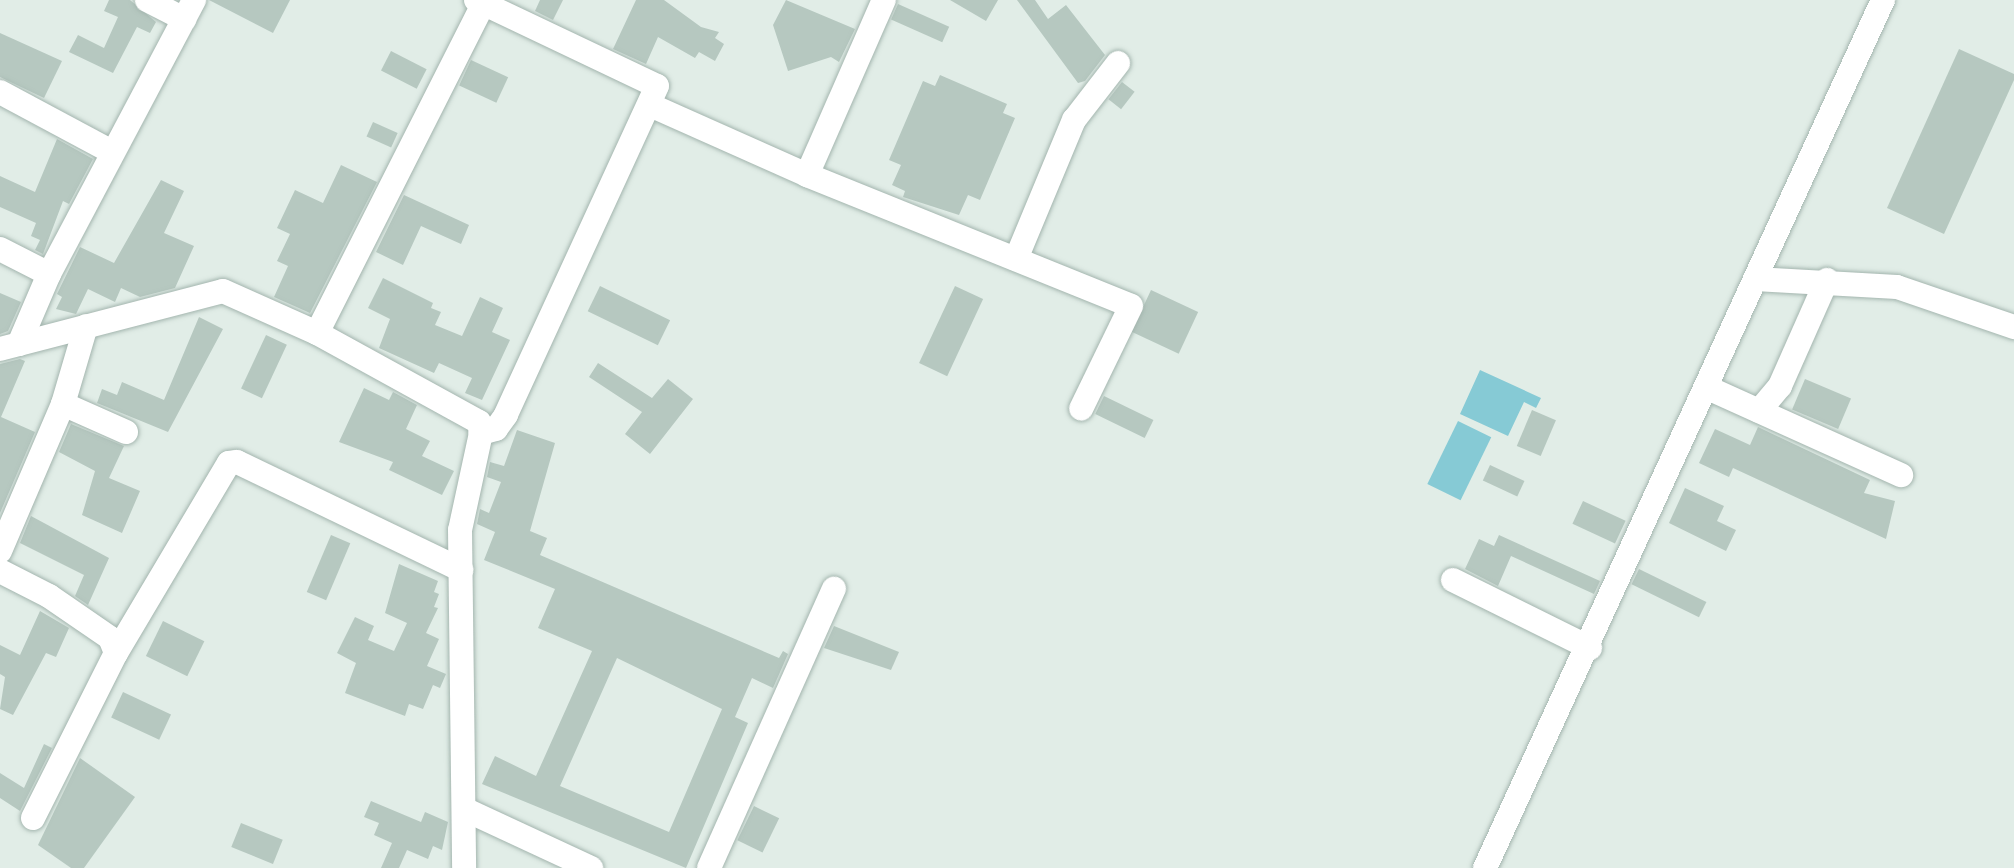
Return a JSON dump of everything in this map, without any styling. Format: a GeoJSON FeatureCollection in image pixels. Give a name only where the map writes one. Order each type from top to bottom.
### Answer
{"type":"FeatureCollection","features":[{"type":"Feature","properties":{"kind":"street"},"geometry":{"type":"LineString","coordinates":[[10,346],[189,9],[147,0]]}},
{"type":"Feature","properties":{"kind":"street"},"geometry":{"type":"LineString","coordinates":[[807,175],[884,0]]}},
{"type":"Feature","properties":{"kind":"street"},"geometry":{"type":"LineString","coordinates":[[1485,868],[1590,648],[1883,0]]}},
{"type":"Feature","properties":{"kind":"street"},"geometry":{"type":"LineString","coordinates":[[317,333],[480,2],[648,78],[657,86],[650,105],[506,415],[496,429],[481,433]]}},
{"type":"Feature","properties":{"kind":"street"},"geometry":{"type":"LineString","coordinates":[[1016,259],[1074,120],[1118,63]]}},
{"type":"Feature","properties":{"kind":"street"},"geometry":{"type":"LineString","coordinates":[[0,92],[112,152]]}},
{"type":"Feature","properties":{"kind":"street"},"geometry":{"type":"LineString","coordinates":[[650,105],[807,175],[1133,308],[1081,409]]}},
{"type":"Feature","properties":{"kind":"street"},"geometry":{"type":"LineString","coordinates":[[0,249],[49,274]]}},
{"type":"Feature","properties":{"kind":"street"},"geometry":{"type":"LineString","coordinates":[[1755,279],[1827,280],[1897,287],[2014,327]]}},
{"type":"Feature","properties":{"kind":"street"},"geometry":{"type":"LineString","coordinates":[[1759,411],[1780,386],[1827,280]]}},
{"type":"Feature","properties":{"kind":"street"},"geometry":{"type":"LineString","coordinates":[[10,346],[217,290],[317,333],[479,422],[481,433],[460,530],[466,810],[464,868]]}},
{"type":"Feature","properties":{"kind":"street"},"geometry":{"type":"LineString","coordinates":[[0,551],[63,404],[86,326]]}},
{"type":"Feature","properties":{"kind":"street"},"geometry":{"type":"LineString","coordinates":[[1708,388],[1901,475]]}},
{"type":"Feature","properties":{"kind":"street"},"geometry":{"type":"LineString","coordinates":[[63,404],[126,432]]}},
{"type":"Feature","properties":{"kind":"street"},"geometry":{"type":"LineString","coordinates":[[33,818],[116,653],[229,463],[237,462],[461,570]]}},
{"type":"Feature","properties":{"kind":"street"},"geometry":{"type":"LineString","coordinates":[[0,571],[98,630],[116,653]]}},
{"type":"Feature","properties":{"kind":"street"},"geometry":{"type":"LineString","coordinates":[[1453,580],[1590,648]]}},
{"type":"Feature","properties":{"kind":"street"},"geometry":{"type":"LineString","coordinates":[[709,868],[834,589]]}},
{"type":"Feature","properties":{"kind":"street"},"geometry":{"type":"LineString","coordinates":[[466,810],[591,868]]}},
{"type":"Feature","properties":{"kind":"water"},"geometry":{"type":"Polygon","coordinates":[[[1480,370],[1541,398],[1536,408],[1524,402],[1508,436],[1460,414],[1480,370]]]}},
{"type":"Feature","properties":{"kind":"water"},"geometry":{"type":"Polygon","coordinates":[[[1458,421],[1491,437],[1461,500],[1427,484],[1458,421]]]}},
{"type":"Feature","properties":{"kind":"building"},"geometry":{"type":"Polygon","coordinates":[[[109,0],[130,0],[156,22],[150,33],[137,27],[113,73],[69,52],[78,35],[104,48],[118,17],[104,11],[109,0]]]}},
{"type":"Feature","properties":{"kind":"building"},"geometry":{"type":"Polygon","coordinates":[[[209,0],[290,0],[273,33],[209,0]]]}},
{"type":"Feature","properties":{"kind":"building"},"geometry":{"type":"Polygon","coordinates":[[[540,0],[563,0],[553,20],[535,11],[540,0]]]}},
{"type":"Feature","properties":{"kind":"building"},"geometry":{"type":"Polygon","coordinates":[[[636,0],[664,0],[701,27],[719,32],[715,38],[724,44],[715,61],[699,52],[695,58],[658,37],[646,64],[613,49],[636,0]]]}},
{"type":"Feature","properties":{"kind":"building"},"geometry":{"type":"Polygon","coordinates":[[[786,0],[855,29],[839,62],[831,57],[788,71],[773,25],[786,0]]]}},
{"type":"Feature","properties":{"kind":"building"},"geometry":{"type":"Polygon","coordinates":[[[950,0],[998,0],[986,21],[950,0]]]}},
{"type":"Feature","properties":{"kind":"building"},"geometry":{"type":"Polygon","coordinates":[[[1017,0],[1035,0],[1048,19],[1066,5],[1105,55],[1085,81],[1078,83],[1017,0]]]}},
{"type":"Feature","properties":{"kind":"building"},"geometry":{"type":"Polygon","coordinates":[[[898,4],[949,27],[942,42],[891,20],[898,4]]]}},
{"type":"Feature","properties":{"kind":"building"},"geometry":{"type":"Polygon","coordinates":[[[0,33],[62,61],[44,98],[0,77],[0,33]]]}},
{"type":"Feature","properties":{"kind":"building"},"geometry":{"type":"Polygon","coordinates":[[[1959,49],[2014,74],[2014,80],[1944,234],[1887,208],[1959,49]]]}},
{"type":"Feature","properties":{"kind":"building"},"geometry":{"type":"Polygon","coordinates":[[[391,51],[427,69],[417,89],[381,71],[391,51]]]}},
{"type":"Feature","properties":{"kind":"building"},"geometry":{"type":"Polygon","coordinates":[[[471,60],[508,77],[496,103],[459,85],[471,60]]]}},
{"type":"Feature","properties":{"kind":"building"},"geometry":{"type":"Polygon","coordinates":[[[940,75],[1007,104],[1003,113],[1015,118],[980,200],[968,195],[959,215],[903,197],[905,191],[892,185],[901,165],[889,160],[923,81],[935,86],[940,75]]]}},
{"type":"Feature","properties":{"kind":"building"},"geometry":{"type":"Polygon","coordinates":[[[1122,82],[1135,92],[1121,109],[1108,99],[1122,82]]]}},
{"type":"Feature","properties":{"kind":"building"},"geometry":{"type":"Polygon","coordinates":[[[373,122],[398,133],[391,148],[366,137],[373,122]]]}},
{"type":"Feature","properties":{"kind":"building"},"geometry":{"type":"Polygon","coordinates":[[[57,139],[93,159],[69,204],[63,201],[43,254],[35,250],[40,240],[31,236],[36,223],[0,207],[0,176],[35,192],[57,139]]]}},
{"type":"Feature","properties":{"kind":"building"},"geometry":{"type":"Polygon","coordinates":[[[341,165],[377,182],[310,313],[274,297],[288,266],[277,261],[290,234],[277,228],[295,190],[323,203],[341,165]]]}},
{"type":"Feature","properties":{"kind":"building"},"geometry":{"type":"Polygon","coordinates":[[[161,180],[184,191],[164,233],[194,246],[175,288],[140,297],[121,288],[115,302],[88,289],[76,314],[56,309],[62,297],[57,294],[80,247],[114,263],[161,180]]]}},
{"type":"Feature","properties":{"kind":"building"},"geometry":{"type":"Polygon","coordinates":[[[404,195],[469,225],[461,244],[421,226],[403,265],[376,252],[404,195]]]}},
{"type":"Feature","properties":{"kind":"building"},"geometry":{"type":"Polygon","coordinates":[[[383,278],[433,303],[431,308],[441,312],[435,325],[462,336],[480,297],[503,308],[492,332],[510,340],[482,400],[465,393],[472,378],[439,363],[434,373],[379,348],[390,319],[368,308],[383,278]]]}},
{"type":"Feature","properties":{"kind":"building"},"geometry":{"type":"Polygon","coordinates":[[[600,286],[670,320],[658,345],[588,311],[600,286]]]}},
{"type":"Feature","properties":{"kind":"building"},"geometry":{"type":"Polygon","coordinates":[[[955,286],[983,299],[947,376],[919,363],[955,286]]]}},
{"type":"Feature","properties":{"kind":"building"},"geometry":{"type":"Polygon","coordinates":[[[1151,290],[1198,312],[1179,354],[1132,332],[1151,290]]]}},
{"type":"Feature","properties":{"kind":"building"},"geometry":{"type":"Polygon","coordinates":[[[0,293],[21,302],[8,331],[0,334],[0,293]]]}},
{"type":"Feature","properties":{"kind":"building"},"geometry":{"type":"Polygon","coordinates":[[[199,317],[223,329],[168,432],[97,403],[102,389],[117,395],[122,382],[164,400],[199,317]]]}},
{"type":"Feature","properties":{"kind":"building"},"geometry":{"type":"Polygon","coordinates":[[[266,335],[287,345],[262,398],[241,388],[266,335]]]}},
{"type":"Feature","properties":{"kind":"building"},"geometry":{"type":"Polygon","coordinates":[[[20,359],[25,361],[1,417],[35,432],[0,513],[0,364],[20,359]]]}},
{"type":"Feature","properties":{"kind":"building"},"geometry":{"type":"Polygon","coordinates":[[[598,363],[652,398],[668,379],[693,399],[650,454],[625,434],[642,412],[589,377],[598,363]]]}},
{"type":"Feature","properties":{"kind":"building"},"geometry":{"type":"Polygon","coordinates":[[[1805,379],[1851,399],[1838,429],[1792,409],[1805,379]]]}},
{"type":"Feature","properties":{"kind":"building"},"geometry":{"type":"Polygon","coordinates":[[[364,388],[389,400],[393,392],[417,405],[406,429],[430,441],[422,456],[454,471],[442,495],[389,470],[393,462],[339,442],[364,388]]]}},
{"type":"Feature","properties":{"kind":"building"},"geometry":{"type":"Polygon","coordinates":[[[1104,396],[1153,420],[1145,438],[1095,414],[1104,396]]]}},
{"type":"Feature","properties":{"kind":"building"},"geometry":{"type":"Polygon","coordinates":[[[1532,410],[1556,420],[1541,456],[1517,446],[1532,410]]]}},
{"type":"Feature","properties":{"kind":"building"},"geometry":{"type":"Polygon","coordinates":[[[71,424],[124,446],[109,478],[140,491],[122,533],[82,515],[95,471],[59,452],[71,424]]]}},
{"type":"Feature","properties":{"kind":"building"},"geometry":{"type":"Polygon","coordinates":[[[1758,427],[1870,480],[1864,493],[1895,501],[1886,539],[1733,468],[1729,477],[1699,463],[1715,429],[1750,445],[1758,427]]]}},
{"type":"Feature","properties":{"kind":"building"},"geometry":{"type":"Polygon","coordinates":[[[517,430],[555,443],[530,531],[547,538],[540,555],[779,658],[783,651],[788,654],[773,688],[752,678],[735,717],[748,723],[686,868],[482,784],[495,756],[536,776],[592,651],[538,628],[555,589],[484,560],[495,532],[477,524],[480,509],[489,513],[501,482],[487,477],[490,462],[504,466],[517,430]],[[617,658],[560,786],[669,832],[722,709],[617,658]]]}},
{"type":"Feature","properties":{"kind":"building"},"geometry":{"type":"Polygon","coordinates":[[[1490,465],[1524,481],[1517,496],[1483,480],[1490,465]]]}},
{"type":"Feature","properties":{"kind":"building"},"geometry":{"type":"Polygon","coordinates":[[[1685,488],[1724,506],[1717,521],[1736,530],[1726,551],[1669,523],[1685,488]]]}},
{"type":"Feature","properties":{"kind":"building"},"geometry":{"type":"Polygon","coordinates":[[[1583,501],[1626,521],[1615,544],[1572,524],[1583,501]]]}},
{"type":"Feature","properties":{"kind":"building"},"geometry":{"type":"Polygon","coordinates":[[[31,516],[109,558],[88,605],[75,596],[84,575],[20,543],[31,516]]]}},
{"type":"Feature","properties":{"kind":"building"},"geometry":{"type":"Polygon","coordinates":[[[331,535],[350,543],[326,600],[307,592],[331,535]]]}},
{"type":"Feature","properties":{"kind":"building"},"geometry":{"type":"Polygon","coordinates":[[[1499,535],[1600,581],[1594,594],[1511,556],[1498,586],[1465,569],[1479,539],[1494,546],[1499,535]]]}},
{"type":"Feature","properties":{"kind":"building"},"geometry":{"type":"Polygon","coordinates":[[[399,564],[438,581],[434,592],[439,594],[434,607],[438,608],[426,633],[439,639],[427,666],[446,674],[440,688],[433,685],[423,709],[409,704],[405,716],[345,693],[356,663],[337,653],[355,617],[374,626],[368,640],[394,651],[407,623],[385,613],[399,564]]]}},
{"type":"Feature","properties":{"kind":"building"},"geometry":{"type":"Polygon","coordinates":[[[1639,569],[1706,602],[1699,617],[1632,584],[1639,569]]]}},
{"type":"Feature","properties":{"kind":"building"},"geometry":{"type":"Polygon","coordinates":[[[40,611],[69,628],[56,657],[46,653],[13,715],[0,709],[5,677],[0,674],[0,645],[20,655],[40,611]]]}},
{"type":"Feature","properties":{"kind":"building"},"geometry":{"type":"Polygon","coordinates":[[[163,621],[204,641],[187,676],[146,656],[163,621]]]}},
{"type":"Feature","properties":{"kind":"building"},"geometry":{"type":"Polygon","coordinates":[[[834,626],[899,652],[891,670],[824,648],[834,626]]]}},
{"type":"Feature","properties":{"kind":"building"},"geometry":{"type":"Polygon","coordinates":[[[123,692],[171,714],[159,740],[111,717],[123,692]]]}},
{"type":"Feature","properties":{"kind":"building"},"geometry":{"type":"Polygon","coordinates":[[[44,744],[52,748],[20,811],[0,798],[0,773],[24,788],[44,744]]]}},
{"type":"Feature","properties":{"kind":"building"},"geometry":{"type":"Polygon","coordinates":[[[80,758],[135,797],[84,868],[71,868],[38,845],[80,758]]]}},
{"type":"Feature","properties":{"kind":"building"},"geometry":{"type":"Polygon","coordinates":[[[371,801],[421,822],[425,812],[448,822],[442,850],[433,846],[428,859],[407,850],[399,868],[381,868],[392,843],[374,835],[379,823],[364,817],[371,801]]]}},
{"type":"Feature","properties":{"kind":"building"},"geometry":{"type":"Polygon","coordinates":[[[754,806],[779,818],[763,852],[737,840],[754,806]]]}},
{"type":"Feature","properties":{"kind":"building"},"geometry":{"type":"Polygon","coordinates":[[[241,823],[283,840],[273,864],[231,847],[241,823]]]}}]}
